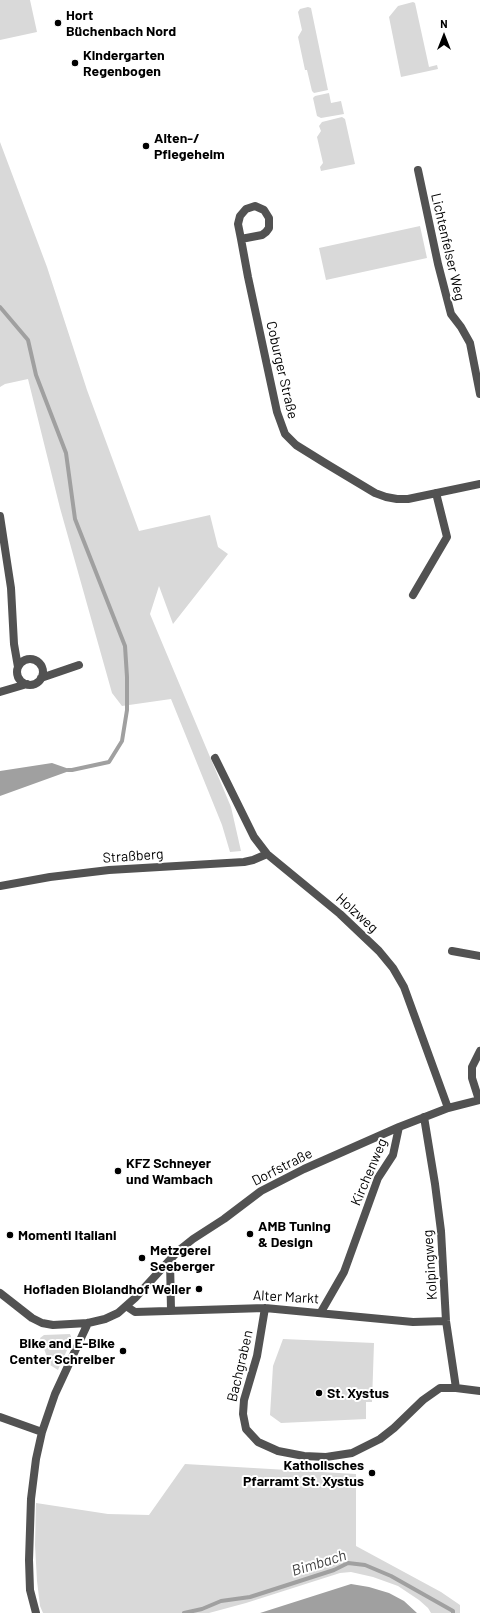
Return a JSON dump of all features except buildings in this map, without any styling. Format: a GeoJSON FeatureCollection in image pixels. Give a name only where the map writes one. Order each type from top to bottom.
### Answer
{"type":"FeatureCollection","features":[{"type":"Feature","properties":{"kind":"street","name":"Lichtenfelser Weg"},"geometry":{"type":"LineString","coordinates":[[418,170],[438,264],[451,314],[461,327],[470,343],[480,394]]}},
{"type":"Feature","properties":{"kind":"street","name":"Coburger Straße"},"geometry":{"type":"LineString","coordinates":[[241,239],[262,235],[269,228],[270,218],[260,207],[250,207],[242,213],[238,224],[241,239],[278,416],[285,434],[296,445],[375,493],[397,499],[408,499],[480,484]]}},
{"type":"Feature","properties":{"kind":"street"},"geometry":{"type":"LineString","coordinates":[[413,595],[447,537],[436,493]]}},
{"type":"Feature","properties":{"kind":"street"},"geometry":{"type":"LineString","coordinates":[[0,516],[11,588],[14,644],[18,676],[26,684]]}},
{"type":"Feature","properties":{"kind":"street"},"geometry":{"type":"LineString","coordinates":[[18,667],[23,661],[31,659],[35,660],[41,666],[43,674],[41,678]]}},
{"type":"Feature","properties":{"kind":"street"},"geometry":{"type":"LineString","coordinates":[[0,692],[26,684],[35,684],[41,678],[79,665]]}},
{"type":"Feature","properties":{"kind":"street","name":"Holzweg"},"geometry":{"type":"LineString","coordinates":[[215,758],[254,837],[267,854],[340,914],[379,951],[393,968],[404,986],[448,1108]]}},
{"type":"Feature","properties":{"kind":"street","name":"Straßberg"},"geometry":{"type":"LineString","coordinates":[[0,886],[50,877],[110,870],[244,862],[267,854]]}},
{"type":"Feature","properties":{"kind":"street"},"geometry":{"type":"LineString","coordinates":[[452,950],[480,956]]}},
{"type":"Feature","properties":{"kind":"street"},"geometry":{"type":"LineString","coordinates":[[480,1051],[472,1067],[472,1078],[480,1100]]}},
{"type":"Feature","properties":{"kind":"street","name":"Dorfstraße"},"geometry":{"type":"LineString","coordinates":[[0,1293],[32,1318],[42,1323],[53,1325],[88,1323],[105,1320],[118,1313],[126,1306],[178,1251],[261,1191],[304,1169],[399,1127],[448,1108],[480,1100]]}},
{"type":"Feature","properties":{"kind":"street","name":"Kolpingweg"},"geometry":{"type":"LineString","coordinates":[[424,1117],[441,1231],[446,1321],[456,1388]]}},
{"type":"Feature","properties":{"kind":"street","name":"Kirchenweg"},"geometry":{"type":"LineString","coordinates":[[321,1312],[344,1272],[378,1178],[393,1154],[399,1127]]}},
{"type":"Feature","properties":{"kind":"street"},"geometry":{"type":"LineString","coordinates":[[170,1260],[171,1310]]}},
{"type":"Feature","properties":{"kind":"street","name":"Alter Markt"},"geometry":{"type":"LineString","coordinates":[[126,1306],[136,1312],[265,1308],[321,1312],[413,1322],[446,1321]]}},
{"type":"Feature","properties":{"kind":"street","name":"Bachgraben"},"geometry":{"type":"LineString","coordinates":[[265,1308],[256,1356],[244,1400],[243,1414],[246,1429],[258,1442],[278,1451],[304,1456],[326,1457],[352,1453],[380,1439],[394,1428],[423,1400],[440,1388],[456,1388]]}},
{"type":"Feature","properties":{"kind":"street"},"geometry":{"type":"LineString","coordinates":[[36,1613],[30,1590],[29,1536],[36,1459],[42,1432],[61,1379],[88,1323]]}},
{"type":"Feature","properties":{"kind":"street"},"geometry":{"type":"LineString","coordinates":[[456,1388],[480,1391]]}},
{"type":"Feature","properties":{"kind":"street"},"geometry":{"type":"LineString","coordinates":[[0,1417],[42,1432]]}},
{"type":"Feature","properties":{"kind":"shaded area"},"geometry":{"type":"Polygon","coordinates":[[[0,0],[30,0],[37,32],[0,40],[0,0]]]}},
{"type":"Feature","properties":{"kind":"shaded area"},"geometry":{"type":"Polygon","coordinates":[[[413,2],[415,3],[429,67],[437,65],[438,69],[401,77],[389,17],[398,6],[413,2]]]}},
{"type":"Feature","properties":{"kind":"shaded area"},"geometry":{"type":"Polygon","coordinates":[[[308,7],[311,8],[328,90],[314,93],[312,91],[307,70],[305,70],[298,37],[302,30],[298,12],[300,9],[308,7]]]}},
{"type":"Feature","properties":{"kind":"shaded area"},"geometry":{"type":"Polygon","coordinates":[[[329,93],[331,103],[341,101],[344,114],[321,118],[317,116],[313,98],[315,96],[329,93]]]}},
{"type":"Feature","properties":{"kind":"shaded area"},"geometry":{"type":"Polygon","coordinates":[[[342,117],[345,119],[355,164],[321,171],[320,167],[323,163],[317,137],[321,131],[319,126],[322,122],[342,117]]]}},
{"type":"Feature","properties":{"kind":"shaded area"},"geometry":{"type":"Polygon","coordinates":[[[0,142],[47,267],[87,390],[139,531],[210,515],[218,547],[228,554],[173,624],[159,586],[150,614],[231,807],[241,851],[230,852],[222,825],[171,699],[122,706],[112,693],[60,508],[28,379],[5,384],[0,387],[0,142]]]}},
{"type":"Feature","properties":{"kind":"shaded area"},"geometry":{"type":"Polygon","coordinates":[[[420,226],[427,258],[326,280],[319,248],[420,226]]]}},
{"type":"Feature","properties":{"kind":"shaded area"},"geometry":{"type":"Polygon","coordinates":[[[52,763],[72,770],[0,796],[0,771],[52,763]]]}},
{"type":"Feature","properties":{"kind":"shaded area"},"geometry":{"type":"Polygon","coordinates":[[[70,1334],[72,1339],[58,1370],[50,1365],[40,1338],[44,1335],[70,1334]]]}},
{"type":"Feature","properties":{"kind":"shaded area"},"geometry":{"type":"Polygon","coordinates":[[[283,1339],[374,1343],[372,1402],[366,1402],[366,1419],[281,1423],[270,1415],[273,1366],[283,1339]]]}},
{"type":"Feature","properties":{"kind":"shaded area"},"geometry":{"type":"Polygon","coordinates":[[[185,1464],[356,1474],[356,1546],[441,1592],[460,1605],[460,1613],[431,1613],[419,1600],[398,1586],[373,1577],[351,1572],[340,1573],[246,1603],[209,1613],[43,1613],[40,1606],[37,1581],[35,1545],[36,1503],[108,1514],[149,1515],[185,1464]]]}},
{"type":"Feature","properties":{"kind":"shaded area"},"geometry":{"type":"Polygon","coordinates":[[[351,1584],[369,1587],[389,1593],[404,1601],[417,1613],[260,1613],[351,1584]]]}},
{"type":"Feature","properties":{"kind":"waterway"},"geometry":{"type":"LineString","coordinates":[[0,307],[28,340],[36,375],[66,453],[75,519],[125,646],[127,710],[122,741],[109,762],[68,770]]}},
{"type":"Feature","properties":{"kind":"waterway","name":"Bimbach"},"geometry":{"type":"LineString","coordinates":[[184,1613],[202,1609],[221,1601],[250,1597],[334,1570],[348,1563],[365,1565],[391,1576],[453,1611],[453,1613]]}},
{"type":"Feature","properties":{"kind":"place","name":"Hort Büchenbach Nord"},"geometry":{"type":"Point","coordinates":[58,23]}},
{"type":"Feature","properties":{"kind":"place","name":"Kindergarten Regenbogen"},"geometry":{"type":"Point","coordinates":[75,63]}},
{"type":"Feature","properties":{"kind":"place","name":"Alten-/ Pflegeheim"},"geometry":{"type":"Point","coordinates":[146,146]}},
{"type":"Feature","properties":{"kind":"place","name":"KFZ Schneyer und Wambach"},"geometry":{"type":"Point","coordinates":[118,1171]}},
{"type":"Feature","properties":{"kind":"place","name":"AMB Tuning & Design"},"geometry":{"type":"Point","coordinates":[250,1234]}},
{"type":"Feature","properties":{"kind":"place","name":"Momenti Italiani"},"geometry":{"type":"Point","coordinates":[10,1235]}},
{"type":"Feature","properties":{"kind":"place","name":"Metzgerei Seeberger"},"geometry":{"type":"Point","coordinates":[142,1258]}},
{"type":"Feature","properties":{"kind":"place","name":"Hofladen Biolandhof Weller"},"geometry":{"type":"Point","coordinates":[199,1289]}},
{"type":"Feature","properties":{"kind":"place","name":"Bike and E-Bike Center Schreiber"},"geometry":{"type":"Point","coordinates":[123,1351]}},
{"type":"Feature","properties":{"kind":"place","name":"St. Xystus"},"geometry":{"type":"Point","coordinates":[319,1393]}},
{"type":"Feature","properties":{"kind":"place","name":"Katholisches Pfarramt St. Xystus"},"geometry":{"type":"Point","coordinates":[372,1473]}}]}
